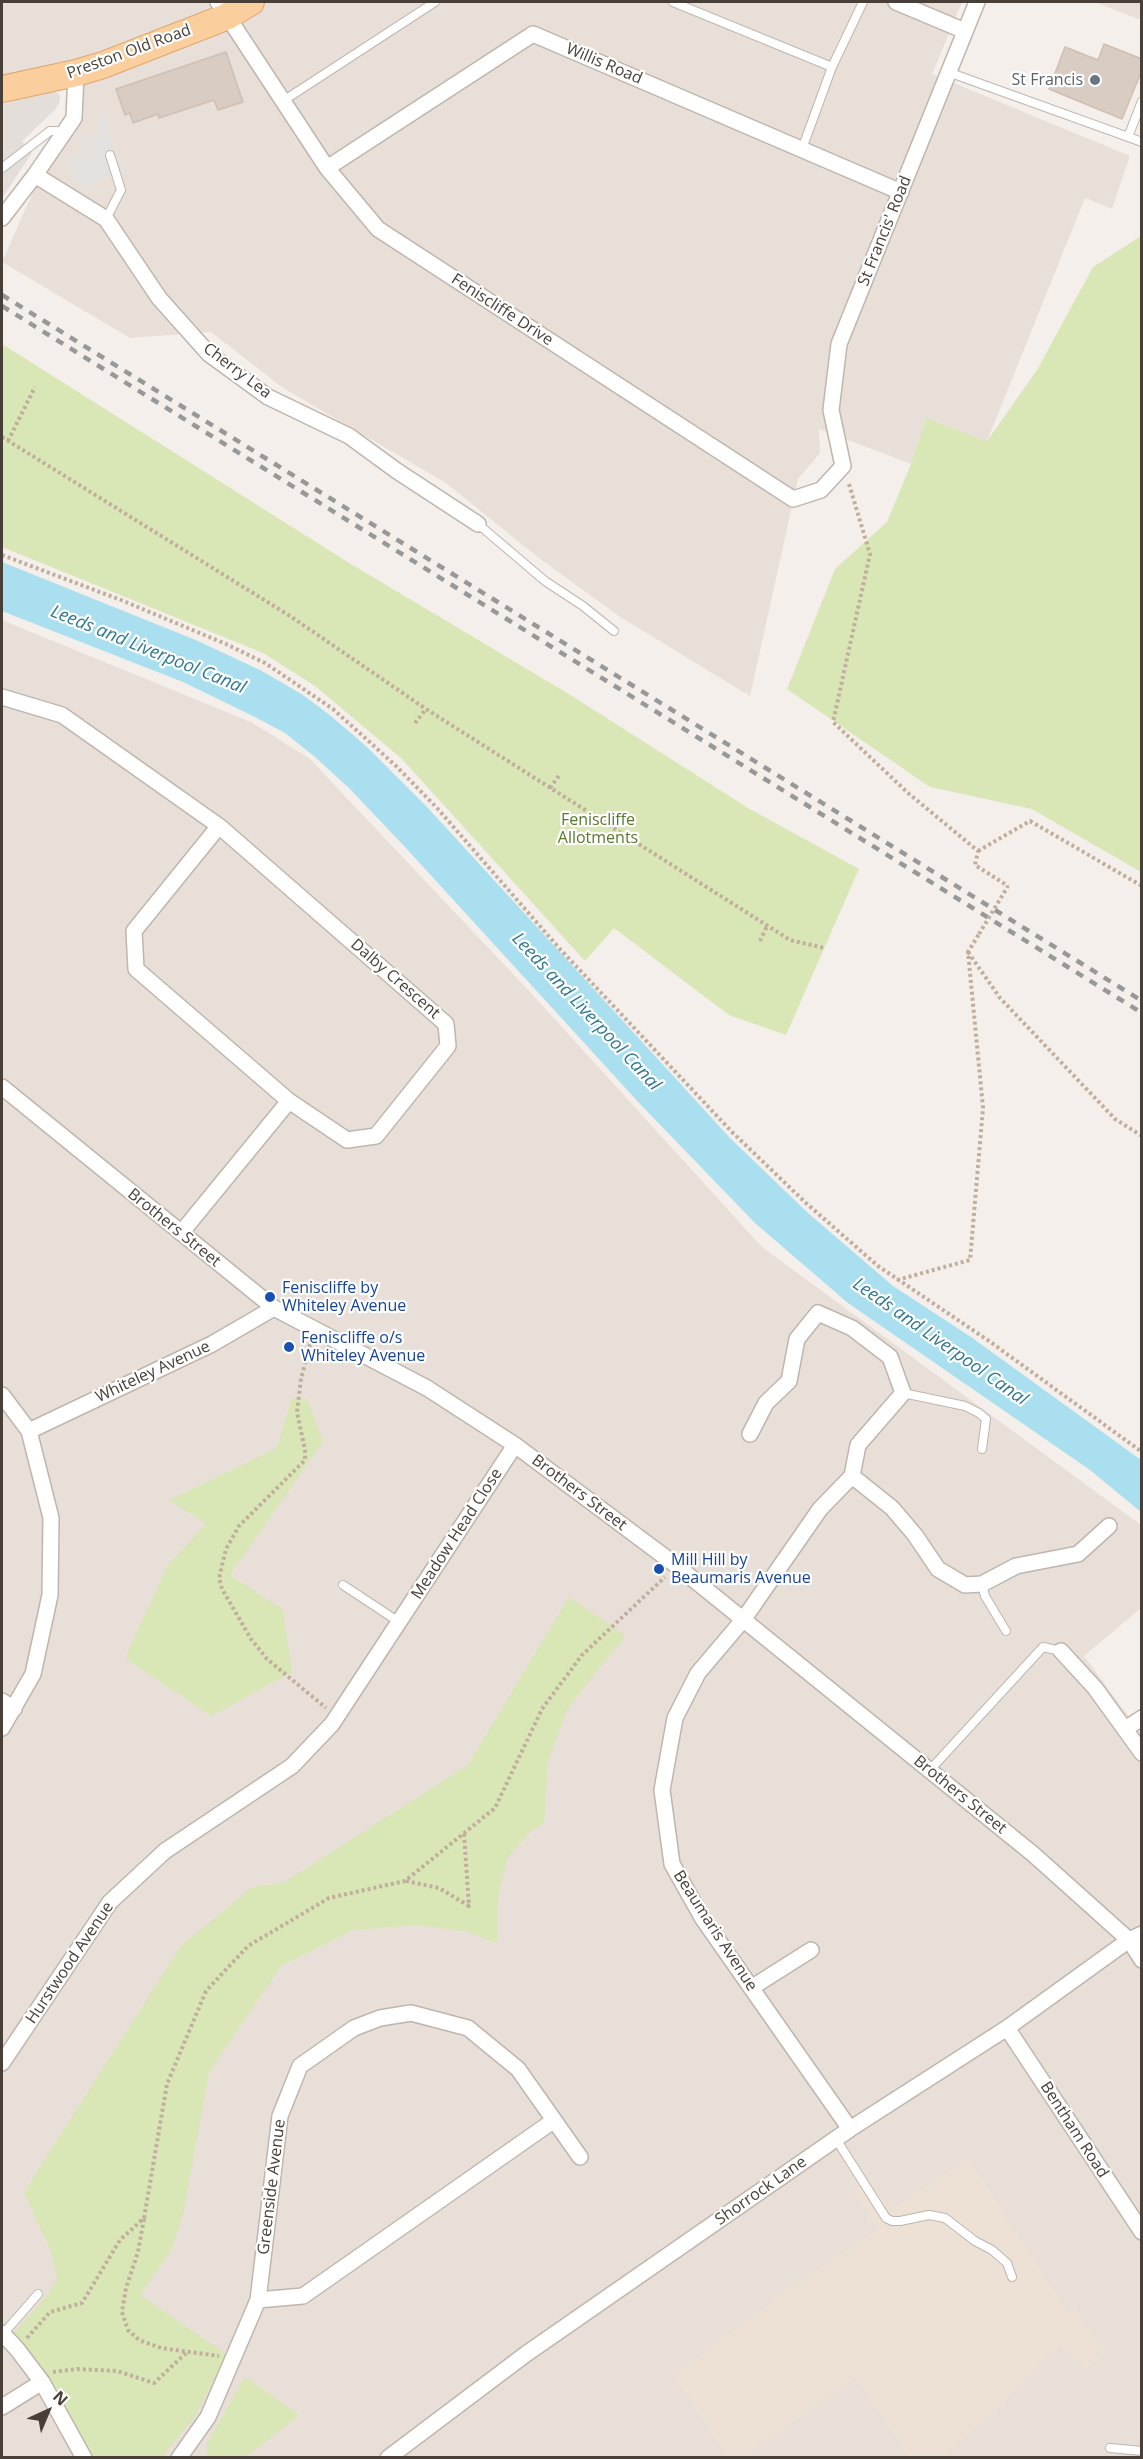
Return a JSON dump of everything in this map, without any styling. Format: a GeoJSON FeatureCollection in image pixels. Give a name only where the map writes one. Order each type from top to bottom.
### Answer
{"type":"FeatureCollection","features":[{"type":"Feature","properties":{"kind":"main road","name":"Preston Old Road"},"geometry":{"type":"LineString","coordinates":[[2,89],[76,73],[222,9],[251,2]]}},
{"type":"Feature","properties":{"kind":"street"},"geometry":{"type":"LineString","coordinates":[[896,2],[964,31]]}},
{"type":"Feature","properties":{"kind":"street","name":"St Francis' Road"},"geometry":{"type":"LineString","coordinates":[[843,466],[831,410],[839,344],[977,2]]}},
{"type":"Feature","properties":{"kind":"street","name":"Feniscliffe Drive"},"geometry":{"type":"LineString","coordinates":[[222,9],[327,168],[378,229],[793,500],[821,490],[843,466]]}},
{"type":"Feature","properties":{"kind":"street","name":"Willis Road"},"geometry":{"type":"LineString","coordinates":[[327,168],[533,34],[902,192]]}},
{"type":"Feature","properties":{"kind":"street"},"geometry":{"type":"LineString","coordinates":[[2,218],[67,131],[74,118],[76,73]]}},
{"type":"Feature","properties":{"kind":"street","name":"Cherry Lea"},"geometry":{"type":"LineString","coordinates":[[35,175],[106,219],[159,298],[209,354],[268,397],[349,436],[396,471],[478,524]]}},
{"type":"Feature","properties":{"kind":"street","name":"Dalby Crescent"},"geometry":{"type":"LineString","coordinates":[[2,697],[62,716],[219,826],[446,1024],[448,1046],[376,1136],[347,1140],[290,1101],[136,969],[134,931],[219,826]]}},
{"type":"Feature","properties":{"kind":"street","name":"Brothers Street"},"geometry":{"type":"LineString","coordinates":[[2,1087],[274,1308],[427,1388],[514,1444],[677,1566],[1135,1937],[1142,1960]]}},
{"type":"Feature","properties":{"kind":"street"},"geometry":{"type":"LineString","coordinates":[[181,1233],[290,1101]]}},
{"type":"Feature","properties":{"kind":"street","name":"Whiteley Avenue"},"geometry":{"type":"LineString","coordinates":[[29,1431],[213,1344],[274,1308]]}},
{"type":"Feature","properties":{"kind":"street"},"geometry":{"type":"LineString","coordinates":[[750,1434],[766,1403],[789,1380],[797,1339],[818,1313],[852,1328],[890,1357],[903,1393],[858,1445],[852,1476],[892,1508],[915,1535],[938,1569],[965,1585],[981,1584],[1016,1566],[1078,1554],[1109,1526]]}},
{"type":"Feature","properties":{"kind":"street"},"geometry":{"type":"LineString","coordinates":[[2,1395],[29,1431],[51,1518],[50,1595],[33,1674],[8,1705],[2,1728]]}},
{"type":"Feature","properties":{"kind":"street","name":"Meadow Head Close"},"geometry":{"type":"LineString","coordinates":[[292,1766],[337,1717],[514,1444]]}},
{"type":"Feature","properties":{"kind":"street","name":"Beaumaris Avenue"},"geometry":{"type":"LineString","coordinates":[[850,2129],[703,1919],[672,1864],[662,1790],[675,1718],[699,1673],[742,1620],[820,1509],[852,1476]]}},
{"type":"Feature","properties":{"kind":"street"},"geometry":{"type":"LineString","coordinates":[[1061,1651],[1095,1688],[1142,1752]]}},
{"type":"Feature","properties":{"kind":"street"},"geometry":{"type":"LineString","coordinates":[[1125,1730],[1142,1718]]}},
{"type":"Feature","properties":{"kind":"street","name":"Hurstwood Avenue"},"geometry":{"type":"LineString","coordinates":[[2,2063],[110,1902],[165,1851],[292,1766]]}},
{"type":"Feature","properties":{"kind":"street","name":"Shorrock Lane"},"geometry":{"type":"LineString","coordinates":[[388,2457],[526,2354],[850,2129],[1007,2028],[1135,1937]]}},
{"type":"Feature","properties":{"kind":"street"},"geometry":{"type":"LineString","coordinates":[[751,1988],[811,1950]]}},
{"type":"Feature","properties":{"kind":"street","name":"Greenside Avenue"},"geometry":{"type":"LineString","coordinates":[[179,2457],[208,2417],[258,2300],[280,2116],[300,2066],[354,2028],[380,2018],[411,2013],[468,2028],[518,2068],[580,2157]]}},
{"type":"Feature","properties":{"kind":"street","name":"Bentham Road"},"geometry":{"type":"LineString","coordinates":[[1007,2028],[1142,2232]]}},
{"type":"Feature","properties":{"kind":"street"},"geometry":{"type":"LineString","coordinates":[[258,2300],[303,2296],[554,2121]]}},
{"type":"Feature","properties":{"kind":"street"},"geometry":{"type":"LineString","coordinates":[[2,2333],[47,2377],[84,2457]]}},
{"type":"Feature","properties":{"kind":"street"},"geometry":{"type":"LineString","coordinates":[[2,2407],[47,2377]]}},
{"type":"Feature","properties":{"kind":"lane"},"geometry":{"type":"LineString","coordinates":[[283,101],[435,2]]}},
{"type":"Feature","properties":{"kind":"lane"},"geometry":{"type":"LineString","coordinates":[[673,2],[832,68]]}},
{"type":"Feature","properties":{"kind":"lane"},"geometry":{"type":"LineString","coordinates":[[802,149],[832,68],[862,2]]}},
{"type":"Feature","properties":{"kind":"lane"},"geometry":{"type":"LineString","coordinates":[[948,72],[1142,142]]}},
{"type":"Feature","properties":{"kind":"lane"},"geometry":{"type":"LineString","coordinates":[[1128,137],[1142,101]]}},
{"type":"Feature","properties":{"kind":"lane"},"geometry":{"type":"LineString","coordinates":[[2,168],[50,131],[67,131]]}},
{"type":"Feature","properties":{"kind":"lane"},"geometry":{"type":"LineString","coordinates":[[106,219],[122,190],[110,155]]}},
{"type":"Feature","properties":{"kind":"lane"},"geometry":{"type":"LineString","coordinates":[[478,524],[545,581],[584,606],[614,631]]}},
{"type":"Feature","properties":{"kind":"lane"},"geometry":{"type":"LineString","coordinates":[[903,1393],[965,1406],[979,1413],[986,1419],[982,1449]]}},
{"type":"Feature","properties":{"kind":"lane"},"geometry":{"type":"LineString","coordinates":[[981,1584],[985,1596],[1006,1631]]}},
{"type":"Feature","properties":{"kind":"lane"},"geometry":{"type":"LineString","coordinates":[[343,1585],[400,1623]]}},
{"type":"Feature","properties":{"kind":"lane"},"geometry":{"type":"LineString","coordinates":[[929,1771],[1043,1647],[1061,1651]]}},
{"type":"Feature","properties":{"kind":"lane"},"geometry":{"type":"LineString","coordinates":[[836,2139],[886,2218],[892,2221],[929,2215],[945,2218],[975,2241],[992,2250],[1007,2264],[1012,2277]]}},
{"type":"Feature","properties":{"kind":"lane"},"geometry":{"type":"LineString","coordinates":[[2,2333],[38,2294]]}},
{"type":"Feature","properties":{"kind":"lane"},"geometry":{"type":"LineString","coordinates":[[1110,2448],[1142,2451]]}},
{"type":"Feature","properties":{"kind":"path"},"geometry":{"type":"LineString","coordinates":[[8,441],[34,387]]}},
{"type":"Feature","properties":{"kind":"path"},"geometry":{"type":"LineString","coordinates":[[2,437],[290,616],[426,709],[767,926],[790,940],[824,948]]}},
{"type":"Feature","properties":{"kind":"path"},"geometry":{"type":"LineString","coordinates":[[843,466],[870,554],[833,722],[908,793],[978,851]]}},
{"type":"Feature","properties":{"kind":"path"},"geometry":{"type":"LineString","coordinates":[[2,555],[121,600],[226,644],[265,663],[333,709],[395,765],[437,808],[559,948],[732,1132],[806,1203],[878,1266],[989,1341],[1142,1452]]}},
{"type":"Feature","properties":{"kind":"path"},"geometry":{"type":"LineString","coordinates":[[415,723],[426,709]]}},
{"type":"Feature","properties":{"kind":"path"},"geometry":{"type":"LineString","coordinates":[[550,788],[560,774]]}},
{"type":"Feature","properties":{"kind":"path"},"geometry":{"type":"LineString","coordinates":[[897,1280],[970,1260],[983,1108],[968,952],[1008,886],[975,865],[978,851],[1030,821],[1142,886]]}},
{"type":"Feature","properties":{"kind":"path"},"geometry":{"type":"LineString","coordinates":[[760,941],[767,926]]}},
{"type":"Feature","properties":{"kind":"path"},"geometry":{"type":"LineString","coordinates":[[968,952],[1008,1007],[1115,1119],[1142,1136]]}},
{"type":"Feature","properties":{"kind":"path"},"geometry":{"type":"LineString","coordinates":[[313,1328],[301,1379],[297,1412],[305,1460],[239,1526],[226,1549],[219,1578],[222,1589],[251,1639],[267,1659],[337,1717]]}},
{"type":"Feature","properties":{"kind":"path"},"geometry":{"type":"LineString","coordinates":[[405,1881],[495,1808],[542,1709],[582,1655],[677,1566]]}},
{"type":"Feature","properties":{"kind":"path"},"geometry":{"type":"LineString","coordinates":[[232,2358],[161,2348],[139,2340],[128,2330],[122,2312],[126,2288],[138,2252],[167,2084],[206,1991],[248,1946],[329,1898],[405,1881],[439,1888],[469,1906],[464,1833]]}},
{"type":"Feature","properties":{"kind":"path"},"geometry":{"type":"LineString","coordinates":[[27,2339],[50,2312],[82,2303],[120,2240],[144,2218]]}},
{"type":"Feature","properties":{"kind":"path"},"geometry":{"type":"LineString","coordinates":[[47,2377],[77,2369],[117,2371],[154,2383],[188,2352]]}},
{"type":"Feature","properties":{"kind":"shaded area"},"geometry":{"type":"Polygon","coordinates":[[[2,2],[962,2],[932,74],[1130,156],[1112,209],[1085,198],[987,441],[926,418],[911,464],[819,429],[820,453],[798,479],[750,696],[620,617],[539,558],[446,483],[283,388],[211,332],[130,338],[2,262],[82,81],[2,91],[2,2]]]}},
{"type":"Feature","properties":{"kind":"shaded area"},"geometry":{"type":"Polygon","coordinates":[[[1094,2],[1141,2],[1141,20],[1094,2]]]}},
{"type":"Feature","properties":{"kind":"shaded area"},"geometry":{"type":"Polygon","coordinates":[[[56,92],[60,96],[60,101],[55,110],[22,141],[32,153],[2,198],[2,104],[41,93],[56,92]]]}},
{"type":"Feature","properties":{"kind":"shaded area"},"geometry":{"type":"Polygon","coordinates":[[[104,113],[122,171],[78,188],[68,159],[84,153],[79,139],[100,132],[95,116],[104,113]]]}},
{"type":"Feature","properties":{"kind":"shaded area"},"geometry":{"type":"Polygon","coordinates":[[[2,620],[251,722],[309,758],[530,992],[762,1247],[1141,1525],[1141,1608],[1084,1656],[1141,1733],[1141,2457],[2,2457],[2,620]]]}},
{"type":"Feature","properties":{"kind":"shaded area"},"geometry":{"type":"Polygon","coordinates":[[[968,2158],[1068,2312],[1073,2309],[1107,2352],[1085,2370],[1061,2345],[944,2457],[909,2457],[855,2378],[744,2457],[727,2457],[674,2375],[793,2285],[878,2229],[853,2191],[870,2181],[890,2211],[968,2158]]]}},
{"type":"Feature","properties":{"kind":"green space"},"geometry":{"type":"Polygon","coordinates":[[[1141,236],[1141,872],[1032,809],[930,787],[787,689],[835,569],[887,522],[911,464],[926,418],[987,441],[1037,370],[1093,267],[1141,236]]]}},
{"type":"Feature","properties":{"kind":"green space","name":"Feniscliffe Allotments"},"geometry":{"type":"Polygon","coordinates":[[[2,344],[346,561],[572,696],[748,808],[859,869],[786,1035],[729,1015],[614,928],[585,961],[402,759],[315,686],[263,653],[2,547],[2,344]]]}},
{"type":"Feature","properties":{"kind":"green space"},"geometry":{"type":"Polygon","coordinates":[[[292,1397],[307,1399],[323,1441],[230,1575],[283,1610],[292,1672],[211,1716],[125,1658],[168,1565],[206,1524],[169,1500],[277,1448],[292,1397]]]}},
{"type":"Feature","properties":{"kind":"green space"},"geometry":{"type":"Polygon","coordinates":[[[569,1597],[626,1636],[567,1710],[548,1761],[544,1823],[532,1830],[508,1857],[498,1895],[497,1944],[470,1932],[417,1925],[354,1930],[281,1966],[209,2072],[183,2214],[172,2249],[140,2295],[226,2354],[196,2415],[162,2457],[92,2457],[51,2381],[12,2335],[48,2294],[57,2279],[52,2254],[24,2192],[181,1946],[252,1887],[283,1883],[468,1765],[569,1597]]]}},
{"type":"Feature","properties":{"kind":"green space"},"geometry":{"type":"Polygon","coordinates":[[[245,2377],[299,2415],[246,2457],[208,2457],[207,2443],[245,2377]]]}},
{"type":"Feature","properties":{"kind":"water","name":"Leeds and Liverpool Canal"},"geometry":{"type":"Polygon","coordinates":[[[2,562],[198,641],[262,671],[303,695],[331,716],[368,748],[428,808],[730,1138],[808,1213],[893,1286],[971,1337],[1141,1460],[1141,1512],[1090,1470],[848,1303],[755,1223],[641,1105],[405,847],[349,788],[315,757],[285,733],[183,682],[2,611],[2,562]]]}},
{"type":"Feature","properties":{"kind":"building","name":"St Francis"},"geometry":{"type":"Polygon","coordinates":[[[1104,44],[1142,59],[1142,70],[1122,119],[1049,89],[1065,47],[1098,60],[1104,44]]]}},
{"type":"Feature","properties":{"kind":"building"},"geometry":{"type":"Polygon","coordinates":[[[226,52],[243,102],[218,110],[214,100],[159,118],[158,114],[133,123],[130,113],[125,115],[116,89],[226,52]]]}},
{"type":"Feature","properties":{"kind":"railway"},"geometry":{"type":"LineString","coordinates":[[2,295],[1142,1001]]}},
{"type":"Feature","properties":{"kind":"railway"},"geometry":{"type":"LineString","coordinates":[[2,306],[1142,1013]]}},
{"type":"Feature","properties":{"kind":"place","name":"St Francis"},"geometry":{"type":"Point","coordinates":[1095,80]}},
{"type":"Feature","properties":{"kind":"place","name":"Feniscliffe by Whiteley Avenue"},"geometry":{"type":"Point","coordinates":[270,1297]}},
{"type":"Feature","properties":{"kind":"place","name":"Feniscliffe o/s Whiteley Avenue"},"geometry":{"type":"Point","coordinates":[289,1347]}},
{"type":"Feature","properties":{"kind":"place","name":"Mill Hill by Beaumaris Avenue"},"geometry":{"type":"Point","coordinates":[659,1569]}}]}
